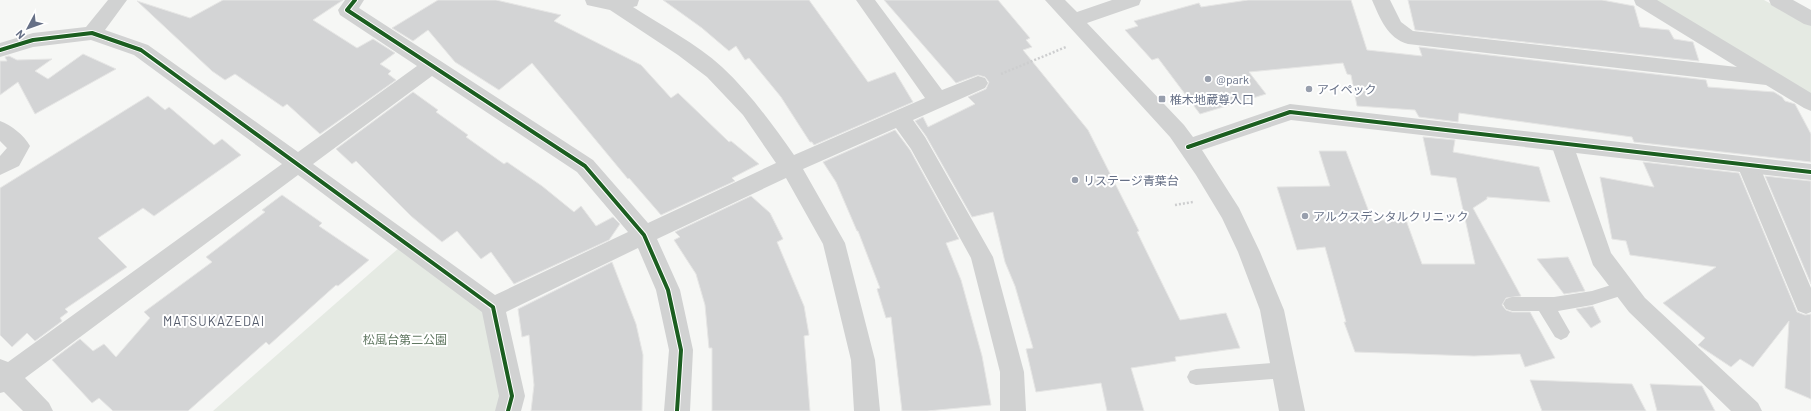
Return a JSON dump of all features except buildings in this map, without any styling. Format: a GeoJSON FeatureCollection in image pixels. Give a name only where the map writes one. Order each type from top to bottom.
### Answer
{"type":"FeatureCollection","features":[{"type":"Feature","properties":{"kind":"street"},"geometry":{"type":"LineString","coordinates":[[92,34],[118,0]]}},
{"type":"Feature","properties":{"kind":"street"},"geometry":{"type":"LineString","coordinates":[[355,0],[347,10],[585,166],[644,235],[668,290],[681,350],[677,411]]}},
{"type":"Feature","properties":{"kind":"street"},"geometry":{"type":"LineString","coordinates":[[594,0],[624,2],[714,72],[750,110],[790,166],[834,243],[862,360],[867,411]]}},
{"type":"Feature","properties":{"kind":"street"},"geometry":{"type":"LineString","coordinates":[[865,0],[938,100]]}},
{"type":"Feature","properties":{"kind":"street"},"geometry":{"type":"LineString","coordinates":[[1054,0],[1177,131],[1231,214],[1249,252],[1272,310],[1292,411]]}},
{"type":"Feature","properties":{"kind":"street"},"geometry":{"type":"LineString","coordinates":[[1074,20],[1132,0]]}},
{"type":"Feature","properties":{"kind":"street"},"geometry":{"type":"LineString","coordinates":[[1381,0],[1394,26],[1408,37],[1769,78]]}},
{"type":"Feature","properties":{"kind":"street"},"geometry":{"type":"LineString","coordinates":[[1643,0],[1811,103]]}},
{"type":"Feature","properties":{"kind":"street"},"geometry":{"type":"LineString","coordinates":[[1778,0],[1811,18]]}},
{"type":"Feature","properties":{"kind":"street"},"geometry":{"type":"LineString","coordinates":[[0,50],[33,40],[92,34],[141,50],[493,307],[512,396],[508,411]]}},
{"type":"Feature","properties":{"kind":"street"},"geometry":{"type":"LineString","coordinates":[[40,411],[2,376],[431,66]]}},
{"type":"Feature","properties":{"kind":"street"},"geometry":{"type":"LineString","coordinates":[[493,307],[790,166],[978,83]]}},
{"type":"Feature","properties":{"kind":"street"},"geometry":{"type":"LineString","coordinates":[[1188,146],[1290,112],[1811,172]]}},
{"type":"Feature","properties":{"kind":"street"},"geometry":{"type":"LineString","coordinates":[[899,117],[918,143],[982,257],[1012,372],[1013,411]]}},
{"type":"Feature","properties":{"kind":"street"},"geometry":{"type":"LineString","coordinates":[[0,129],[19,146],[11,160],[0,167]]}},
{"type":"Feature","properties":{"kind":"street"},"geometry":{"type":"LineString","coordinates":[[1562,144],[1601,258],[1637,305],[1674,342],[1749,411]]}},
{"type":"Feature","properties":{"kind":"street"},"geometry":{"type":"LineString","coordinates":[[1748,165],[1806,304]]}},
{"type":"Feature","properties":{"kind":"lane"},"geometry":{"type":"LineString","coordinates":[[1512,304],[1544,304],[1592,298],[1624,288]]}},
{"type":"Feature","properties":{"kind":"lane"},"geometry":{"type":"LineString","coordinates":[[1544,304],[1561,332]]}},
{"type":"Feature","properties":{"kind":"lane"},"geometry":{"type":"LineString","coordinates":[[1196,377],[1285,370]]}},
{"type":"Feature","properties":{"kind":"path"},"geometry":{"type":"LineString","coordinates":[[978,83],[1073,44]]}},
{"type":"Feature","properties":{"kind":"path"},"geometry":{"type":"LineString","coordinates":[[1175,205],[1195,202]]}},
{"type":"Feature","properties":{"kind":"green space"},"geometry":{"type":"Polygon","coordinates":[[[1655,0],[1764,0],[1811,26],[1811,94],[1655,0]]]}},
{"type":"Feature","properties":{"kind":"green space","name":"松風台第二公園"},"geometry":{"type":"Polygon","coordinates":[[[400,247],[493,307],[508,411],[213,411],[400,247]]]}},
{"type":"Feature","properties":{"kind":"cycle path"},"geometry":{"type":"LineString","coordinates":[[355,0],[347,10],[585,166],[644,235],[668,290],[681,350],[677,411]]}},
{"type":"Feature","properties":{"kind":"cycle path"},"geometry":{"type":"LineString","coordinates":[[0,50],[33,40],[92,33],[141,50],[493,307],[512,396],[508,411]]}},
{"type":"Feature","properties":{"kind":"cycle path"},"geometry":{"type":"LineString","coordinates":[[1188,147],[1290,112],[1811,172]]}},
{"type":"Feature","properties":{"kind":"place","name":"@park"},"geometry":{"type":"Point","coordinates":[1208,79]}},
{"type":"Feature","properties":{"kind":"place","name":"アイペック"},"geometry":{"type":"Point","coordinates":[1309,89]}},
{"type":"Feature","properties":{"kind":"place","name":"椎木地蔵尊入口"},"geometry":{"type":"Point","coordinates":[1162,99]}},
{"type":"Feature","properties":{"kind":"place","name":"リステージ青葉台"},"geometry":{"type":"Point","coordinates":[1075,180]}},
{"type":"Feature","properties":{"kind":"place","name":"アルクスデンタルクリニック"},"geometry":{"type":"Point","coordinates":[1305,216]}},
{"type":"Feature","properties":{"kind":"district","name":"MATSUKAZEDAI"},"geometry":{"type":"Point","coordinates":[214,321]}}]}
